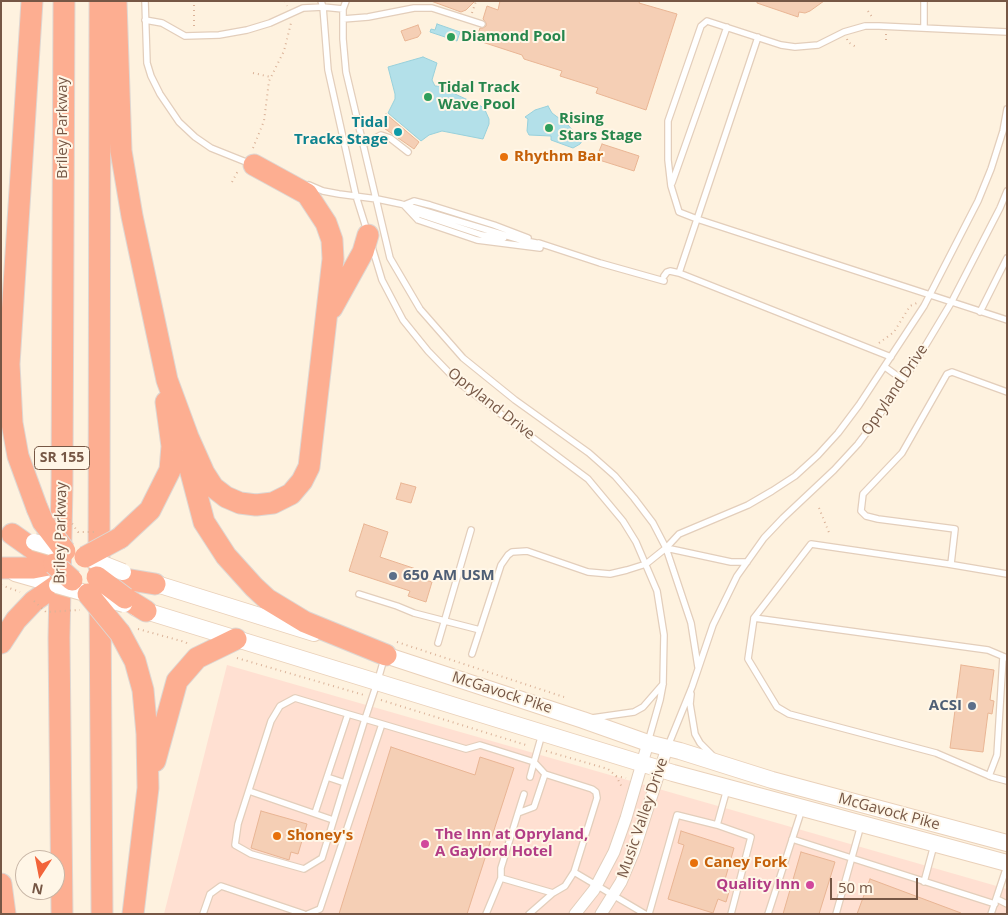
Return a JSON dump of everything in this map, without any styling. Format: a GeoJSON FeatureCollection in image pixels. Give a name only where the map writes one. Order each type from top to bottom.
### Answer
{"type":"FeatureCollection","features":[{"type":"Feature","properties":{"kind":"highway"},"geometry":{"type":"LineString","coordinates":[[32,1],[9,364],[12,423],[18,456],[40,515],[75,575],[120,633],[135,661],[143,690],[147,734],[148,788],[133,914]]}},
{"type":"Feature","properties":{"kind":"highway","name":"Briley Parkway"},"geometry":{"type":"LineString","coordinates":[[62,914],[59,638],[62,485],[64,1]]}},
{"type":"Feature","properties":{"kind":"highway","name":"SR 155"},"geometry":{"type":"LineString","coordinates":[[100,1],[99,471],[102,914]]}},
{"type":"Feature","properties":{"kind":"highway"},"geometry":{"type":"LineString","coordinates":[[116,1],[121,151],[132,216],[167,380],[188,437],[204,473],[213,487],[226,498],[240,503],[256,505],[274,503],[291,494],[309,467],[333,259],[332,240],[326,223],[307,194],[249,164]]}},
{"type":"Feature","properties":{"kind":"highway"},"geometry":{"type":"LineString","coordinates":[[326,319],[363,252],[368,235]]}},
{"type":"Feature","properties":{"kind":"highway"},"geometry":{"type":"LineString","coordinates":[[1,403],[9,364]]}},
{"type":"Feature","properties":{"kind":"highway"},"geometry":{"type":"LineString","coordinates":[[1,642],[16,620],[34,602],[75,575],[150,510],[170,470],[172,446],[166,408],[167,380]]}},
{"type":"Feature","properties":{"kind":"highway"},"geometry":{"type":"LineString","coordinates":[[188,437],[189,465],[204,522],[226,556],[267,599],[283,610],[305,622],[386,655]]}},
{"type":"Feature","properties":{"kind":"highway"},"geometry":{"type":"LineString","coordinates":[[6,532],[33,559],[75,575],[124,588],[155,584]]}},
{"type":"Feature","properties":{"kind":"highway"},"geometry":{"type":"LineString","coordinates":[[1,568],[33,559]]}},
{"type":"Feature","properties":{"kind":"highway"},"geometry":{"type":"LineString","coordinates":[[124,588],[146,611]]}},
{"type":"Feature","properties":{"kind":"highway"},"geometry":{"type":"LineString","coordinates":[[148,788],[177,681],[197,658],[236,639]]}},
{"type":"Feature","properties":{"kind":"highway"},"geometry":{"type":"LineString","coordinates":[[1,884],[5,914]]}},
{"type":"Feature","properties":{"kind":"street"},"geometry":{"type":"LineString","coordinates":[[33,559],[75,575]]}},
{"type":"Feature","properties":{"kind":"street","name":"McGavock Pike"},"geometry":{"type":"LineString","coordinates":[[155,584],[386,655],[648,743],[772,780],[1007,843]]}},
{"type":"Feature","properties":{"kind":"street","name":"McGavock Pike"},"geometry":{"type":"LineString","coordinates":[[146,611],[641,764],[1007,864]]}},
{"type":"Feature","properties":{"kind":"street","name":"Music Valley Drive"},"geometry":{"type":"LineString","coordinates":[[575,914],[597,885],[614,852],[648,743]]}},
{"type":"Feature","properties":{"kind":"street","name":"Music Valley Drive"},"geometry":{"type":"LineString","coordinates":[[601,914],[621,882],[634,851],[668,748]]}},
{"type":"Feature","properties":{"kind":"lane"},"geometry":{"type":"LineString","coordinates":[[145,1],[146,47],[151,76],[179,122],[195,137],[211,148],[323,191],[377,198],[600,263],[664,278],[667,272],[679,273],[891,357]]}},
{"type":"Feature","properties":{"kind":"lane"},"geometry":{"type":"LineString","coordinates":[[924,1],[924,28]]}},
{"type":"Feature","properties":{"kind":"lane","name":"Opryland Drive"},"geometry":{"type":"LineString","coordinates":[[346,2],[343,9],[346,72],[390,258],[420,309],[463,358],[515,400],[589,453],[615,476],[653,523],[666,548],[691,623],[698,667]]}},
{"type":"Feature","properties":{"kind":"lane"},"geometry":{"type":"LineString","coordinates":[[145,20],[162,23],[185,36],[219,35],[247,30],[303,8],[322,4],[343,9]]}},
{"type":"Feature","properties":{"kind":"lane","name":"Opryland Drive"},"geometry":{"type":"LineString","coordinates":[[322,4],[328,70],[356,196],[382,280],[403,320],[428,351],[458,382],[588,479],[623,521],[646,564],[657,591],[664,634],[663,684],[648,743]]}},
{"type":"Feature","properties":{"kind":"lane"},"geometry":{"type":"LineString","coordinates":[[343,19],[368,17],[414,8],[432,8],[482,24]]}},
{"type":"Feature","properties":{"kind":"lane"},"geometry":{"type":"LineString","coordinates":[[1007,32],[865,26],[844,32],[824,43],[795,47],[708,21],[701,26],[668,121],[668,160],[671,186],[679,212],[1007,320]]}},
{"type":"Feature","properties":{"kind":"lane"},"geometry":{"type":"LineString","coordinates":[[671,186],[727,27]]}},
{"type":"Feature","properties":{"kind":"lane"},"geometry":{"type":"LineString","coordinates":[[679,273],[758,37]]}},
{"type":"Feature","properties":{"kind":"lane","name":"Opryland Drive"},"geometry":{"type":"LineString","coordinates":[[480,630],[499,572],[508,555],[516,551],[534,553],[580,570],[602,574],[618,573],[646,564],[666,548],[679,534],[748,505],[795,476],[838,433],[891,357],[930,296],[978,201],[994,160],[1007,109]]}},
{"type":"Feature","properties":{"kind":"lane"},"geometry":{"type":"LineString","coordinates":[[364,144],[381,135],[390,138],[408,152]]}},
{"type":"Feature","properties":{"kind":"lane","name":"Opryland Drive"},"geometry":{"type":"LineString","coordinates":[[668,748],[692,687],[713,625],[738,576],[764,538],[858,444],[903,380],[951,303],[1007,191]]}},
{"type":"Feature","properties":{"kind":"lane"},"geometry":{"type":"LineString","coordinates":[[404,205],[414,201],[430,205],[494,225],[541,246]]}},
{"type":"Feature","properties":{"kind":"lane"},"geometry":{"type":"LineString","coordinates":[[404,205],[418,220],[477,240],[541,246]]}},
{"type":"Feature","properties":{"kind":"lane"},"geometry":{"type":"LineString","coordinates":[[409,210],[482,235],[521,240]]}},
{"type":"Feature","properties":{"kind":"lane"},"geometry":{"type":"LineString","coordinates":[[980,312],[1007,258]]}},
{"type":"Feature","properties":{"kind":"lane"},"geometry":{"type":"LineString","coordinates":[[884,367],[903,380]]}},
{"type":"Feature","properties":{"kind":"lane"},"geometry":{"type":"LineString","coordinates":[[951,564],[955,530],[866,516],[861,511],[863,494],[902,453],[948,374],[952,372],[1007,392]]}},
{"type":"Feature","properties":{"kind":"lane"},"geometry":{"type":"LineString","coordinates":[[438,643],[471,530]]}},
{"type":"Feature","properties":{"kind":"lane"},"geometry":{"type":"LineString","coordinates":[[1007,574],[811,544],[754,618],[748,658],[777,707],[790,714],[936,753],[989,776],[1007,781]]}},
{"type":"Feature","properties":{"kind":"lane"},"geometry":{"type":"LineString","coordinates":[[666,548],[686,554],[731,562],[747,562]]}},
{"type":"Feature","properties":{"kind":"lane"},"geometry":{"type":"LineString","coordinates":[[359,594],[414,613],[480,630],[472,654]]}},
{"type":"Feature","properties":{"kind":"lane"},"geometry":{"type":"LineString","coordinates":[[754,618],[988,650],[1005,658],[997,756],[989,776]]}},
{"type":"Feature","properties":{"kind":"lane"},"geometry":{"type":"LineString","coordinates":[[386,655],[365,719],[322,858],[304,869],[251,854],[235,845],[238,824],[271,721],[280,706],[295,698],[348,714],[365,719],[382,724],[466,749],[480,745],[534,762],[545,774],[592,788],[596,792],[597,798],[574,872],[565,886],[553,892],[529,914]]}},
{"type":"Feature","properties":{"kind":"lane"},"geometry":{"type":"LineString","coordinates":[[583,720],[634,712],[642,707],[663,684]]}},
{"type":"Feature","properties":{"kind":"lane"},"geometry":{"type":"LineString","coordinates":[[692,687],[690,704],[696,734],[700,743],[724,765]]}},
{"type":"Feature","properties":{"kind":"lane"},"geometry":{"type":"LineString","coordinates":[[315,813],[348,714]]}},
{"type":"Feature","properties":{"kind":"lane"},"geometry":{"type":"LineString","coordinates":[[308,914],[320,909],[382,724]]}},
{"type":"Feature","properties":{"kind":"lane"},"geometry":{"type":"LineString","coordinates":[[530,777],[542,733]]}},
{"type":"Feature","properties":{"kind":"lane"},"geometry":{"type":"LineString","coordinates":[[518,813],[534,807],[545,774]]}},
{"type":"Feature","properties":{"kind":"lane"},"geometry":{"type":"LineString","coordinates":[[327,777],[345,783]]}},
{"type":"Feature","properties":{"kind":"lane"},"geometry":{"type":"LineString","coordinates":[[717,825],[728,788]]}},
{"type":"Feature","properties":{"kind":"lane"},"geometry":{"type":"LineString","coordinates":[[249,790],[334,820]]}},
{"type":"Feature","properties":{"kind":"lane"},"geometry":{"type":"LineString","coordinates":[[486,914],[501,878],[501,868],[524,794]]}},
{"type":"Feature","properties":{"kind":"lane"},"geometry":{"type":"LineString","coordinates":[[768,914],[802,807]]}},
{"type":"Feature","properties":{"kind":"lane"},"geometry":{"type":"LineString","coordinates":[[574,872],[638,912],[647,914],[677,815],[717,825],[751,837],[731,914]]}},
{"type":"Feature","properties":{"kind":"lane"},"geometry":{"type":"LineString","coordinates":[[836,914],[853,858],[861,823]]}},
{"type":"Feature","properties":{"kind":"lane"},"geometry":{"type":"LineString","coordinates":[[792,839],[924,882],[1007,904]]}},
{"type":"Feature","properties":{"kind":"lane"},"geometry":{"type":"LineString","coordinates":[[924,882],[935,843]]}},
{"type":"Feature","properties":{"kind":"lane"},"geometry":{"type":"LineString","coordinates":[[991,914],[1007,864]]}},
{"type":"Feature","properties":{"kind":"lane"},"geometry":{"type":"LineString","coordinates":[[501,878],[553,892]]}},
{"type":"Feature","properties":{"kind":"lane"},"geometry":{"type":"LineString","coordinates":[[203,914],[210,894],[221,886],[304,914]]}},
{"type":"Feature","properties":{"kind":"path"},"geometry":{"type":"LineString","coordinates":[[194,1],[194,26]]}},
{"type":"Feature","properties":{"kind":"path"},"geometry":{"type":"LineString","coordinates":[[232,182],[249,164],[264,121],[267,91],[284,51],[292,20],[285,1]]}},
{"type":"Feature","properties":{"kind":"path"},"geometry":{"type":"LineString","coordinates":[[470,20],[476,1]]}},
{"type":"Feature","properties":{"kind":"path"},"geometry":{"type":"LineString","coordinates":[[253,73],[271,78]]}},
{"type":"Feature","properties":{"kind":"path"},"geometry":{"type":"LineString","coordinates":[[819,508],[830,535]]}},
{"type":"Feature","properties":{"kind":"path"},"geometry":{"type":"LineString","coordinates":[[40,515],[64,512],[78,532],[107,533],[117,540]]}},
{"type":"Feature","properties":{"kind":"path"},"geometry":{"type":"LineString","coordinates":[[34,602],[46,612],[75,575]]}},
{"type":"Feature","properties":{"kind":"shaded area"},"geometry":{"type":"Polygon","coordinates":[[[227,665],[1007,889],[1007,914],[164,914],[227,665]]]}},
{"type":"Feature","properties":{"kind":"water","name":"Diamond Pool"},"geometry":{"type":"Polygon","coordinates":[[[437,24],[460,32],[457,41],[430,32],[431,29],[435,30],[437,24]]]}},
{"type":"Feature","properties":{"kind":"water","name":"Tidal Track Wave Pool"},"geometry":{"type":"Polygon","coordinates":[[[423,57],[437,63],[432,80],[435,86],[439,86],[443,82],[455,94],[481,106],[485,110],[489,124],[483,139],[442,131],[429,135],[421,141],[388,113],[395,99],[395,94],[388,67],[423,57]]]}},
{"type":"Feature","properties":{"kind":"water","name":"Rising Stars Stage"},"geometry":{"type":"Polygon","coordinates":[[[548,106],[552,113],[568,125],[582,141],[580,144],[573,148],[551,140],[551,136],[529,135],[527,131],[528,119],[525,117],[535,110],[548,106]]]}},
{"type":"Feature","properties":{"kind":"building"},"geometry":{"type":"Polygon","coordinates":[[[431,1],[475,1],[466,10],[461,12],[431,1]]]}},
{"type":"Feature","properties":{"kind":"building"},"geometry":{"type":"Polygon","coordinates":[[[500,1],[640,1],[639,3],[677,14],[646,110],[596,93],[598,88],[560,76],[562,71],[524,59],[522,55],[476,40],[480,28],[486,26],[483,19],[487,6],[498,10],[500,1]]]}},
{"type":"Feature","properties":{"kind":"building"},"geometry":{"type":"Polygon","coordinates":[[[757,1],[824,1],[810,11],[805,13],[799,12],[798,17],[757,3],[757,1]]]}},
{"type":"Feature","properties":{"kind":"building"},"geometry":{"type":"Polygon","coordinates":[[[418,25],[421,33],[418,37],[405,41],[401,31],[418,25]]]}},
{"type":"Feature","properties":{"kind":"building","name":"Tidal Tracks Stage"},"geometry":{"type":"Polygon","coordinates":[[[386,114],[419,142],[414,149],[378,124],[386,114]]]}},
{"type":"Feature","properties":{"kind":"building"},"geometry":{"type":"Polygon","coordinates":[[[602,144],[639,156],[634,171],[596,159],[602,144]]]}},
{"type":"Feature","properties":{"kind":"building"},"geometry":{"type":"Polygon","coordinates":[[[401,483],[416,487],[411,503],[396,499],[401,483]]]}},
{"type":"Feature","properties":{"kind":"building"},"geometry":{"type":"Polygon","coordinates":[[[364,524],[388,532],[380,557],[419,570],[416,577],[432,582],[426,602],[408,596],[410,591],[349,571],[364,524]]]}},
{"type":"Feature","properties":{"kind":"building"},"geometry":{"type":"Polygon","coordinates":[[[961,665],[994,670],[990,700],[994,701],[992,714],[988,713],[983,752],[950,748],[961,665]]]}},
{"type":"Feature","properties":{"kind":"building","name":"The Inn at Opryland, A Gaylord Hotel"},"geometry":{"type":"Polygon","coordinates":[[[391,747],[475,775],[480,757],[514,768],[467,914],[339,914],[391,747]]]}},
{"type":"Feature","properties":{"kind":"building","name":"Shoney's"},"geometry":{"type":"Polygon","coordinates":[[[261,811],[307,824],[298,854],[291,852],[289,860],[251,848],[261,811]]]}},
{"type":"Feature","properties":{"kind":"building"},"geometry":{"type":"Polygon","coordinates":[[[681,831],[734,848],[724,883],[731,885],[726,902],[718,899],[713,913],[668,899],[684,845],[678,843],[681,831]]]}},
{"type":"Feature","properties":{"kind":"building","name":"Quality Inn"},"geometry":{"type":"Polygon","coordinates":[[[801,852],[835,862],[819,914],[783,914],[801,852]]]}},
{"type":"Feature","properties":{"kind":"building"},"geometry":{"type":"Polygon","coordinates":[[[870,879],[961,913],[961,914],[857,914],[870,879]]]}},
{"type":"Feature","properties":{"kind":"place","name":"Diamond Pool"},"geometry":{"type":"Point","coordinates":[451,37]}},
{"type":"Feature","properties":{"kind":"place","name":"Tidal Track Wave Pool"},"geometry":{"type":"Point","coordinates":[428,97]}},
{"type":"Feature","properties":{"kind":"place","name":"Rising Stars Stage"},"geometry":{"type":"Point","coordinates":[549,128]}},
{"type":"Feature","properties":{"kind":"place","name":"Tidal Tracks Stage"},"geometry":{"type":"Point","coordinates":[398,132]}},
{"type":"Feature","properties":{"kind":"place","name":"Rhythm Bar"},"geometry":{"type":"Point","coordinates":[504,157]}},
{"type":"Feature","properties":{"kind":"place","name":"650 AM USM"},"geometry":{"type":"Point","coordinates":[393,576]}},
{"type":"Feature","properties":{"kind":"place","name":"ACSI"},"geometry":{"type":"Point","coordinates":[972,706]}},
{"type":"Feature","properties":{"kind":"place","name":"Shoney's"},"geometry":{"type":"Point","coordinates":[277,836]}},
{"type":"Feature","properties":{"kind":"place","name":"The Inn at Opryland, A Gaylord Hotel"},"geometry":{"type":"Point","coordinates":[425,844]}},
{"type":"Feature","properties":{"kind":"place","name":"Caney Fork"},"geometry":{"type":"Point","coordinates":[694,863]}},
{"type":"Feature","properties":{"kind":"place","name":"Quality Inn"},"geometry":{"type":"Point","coordinates":[810,885]}}]}
